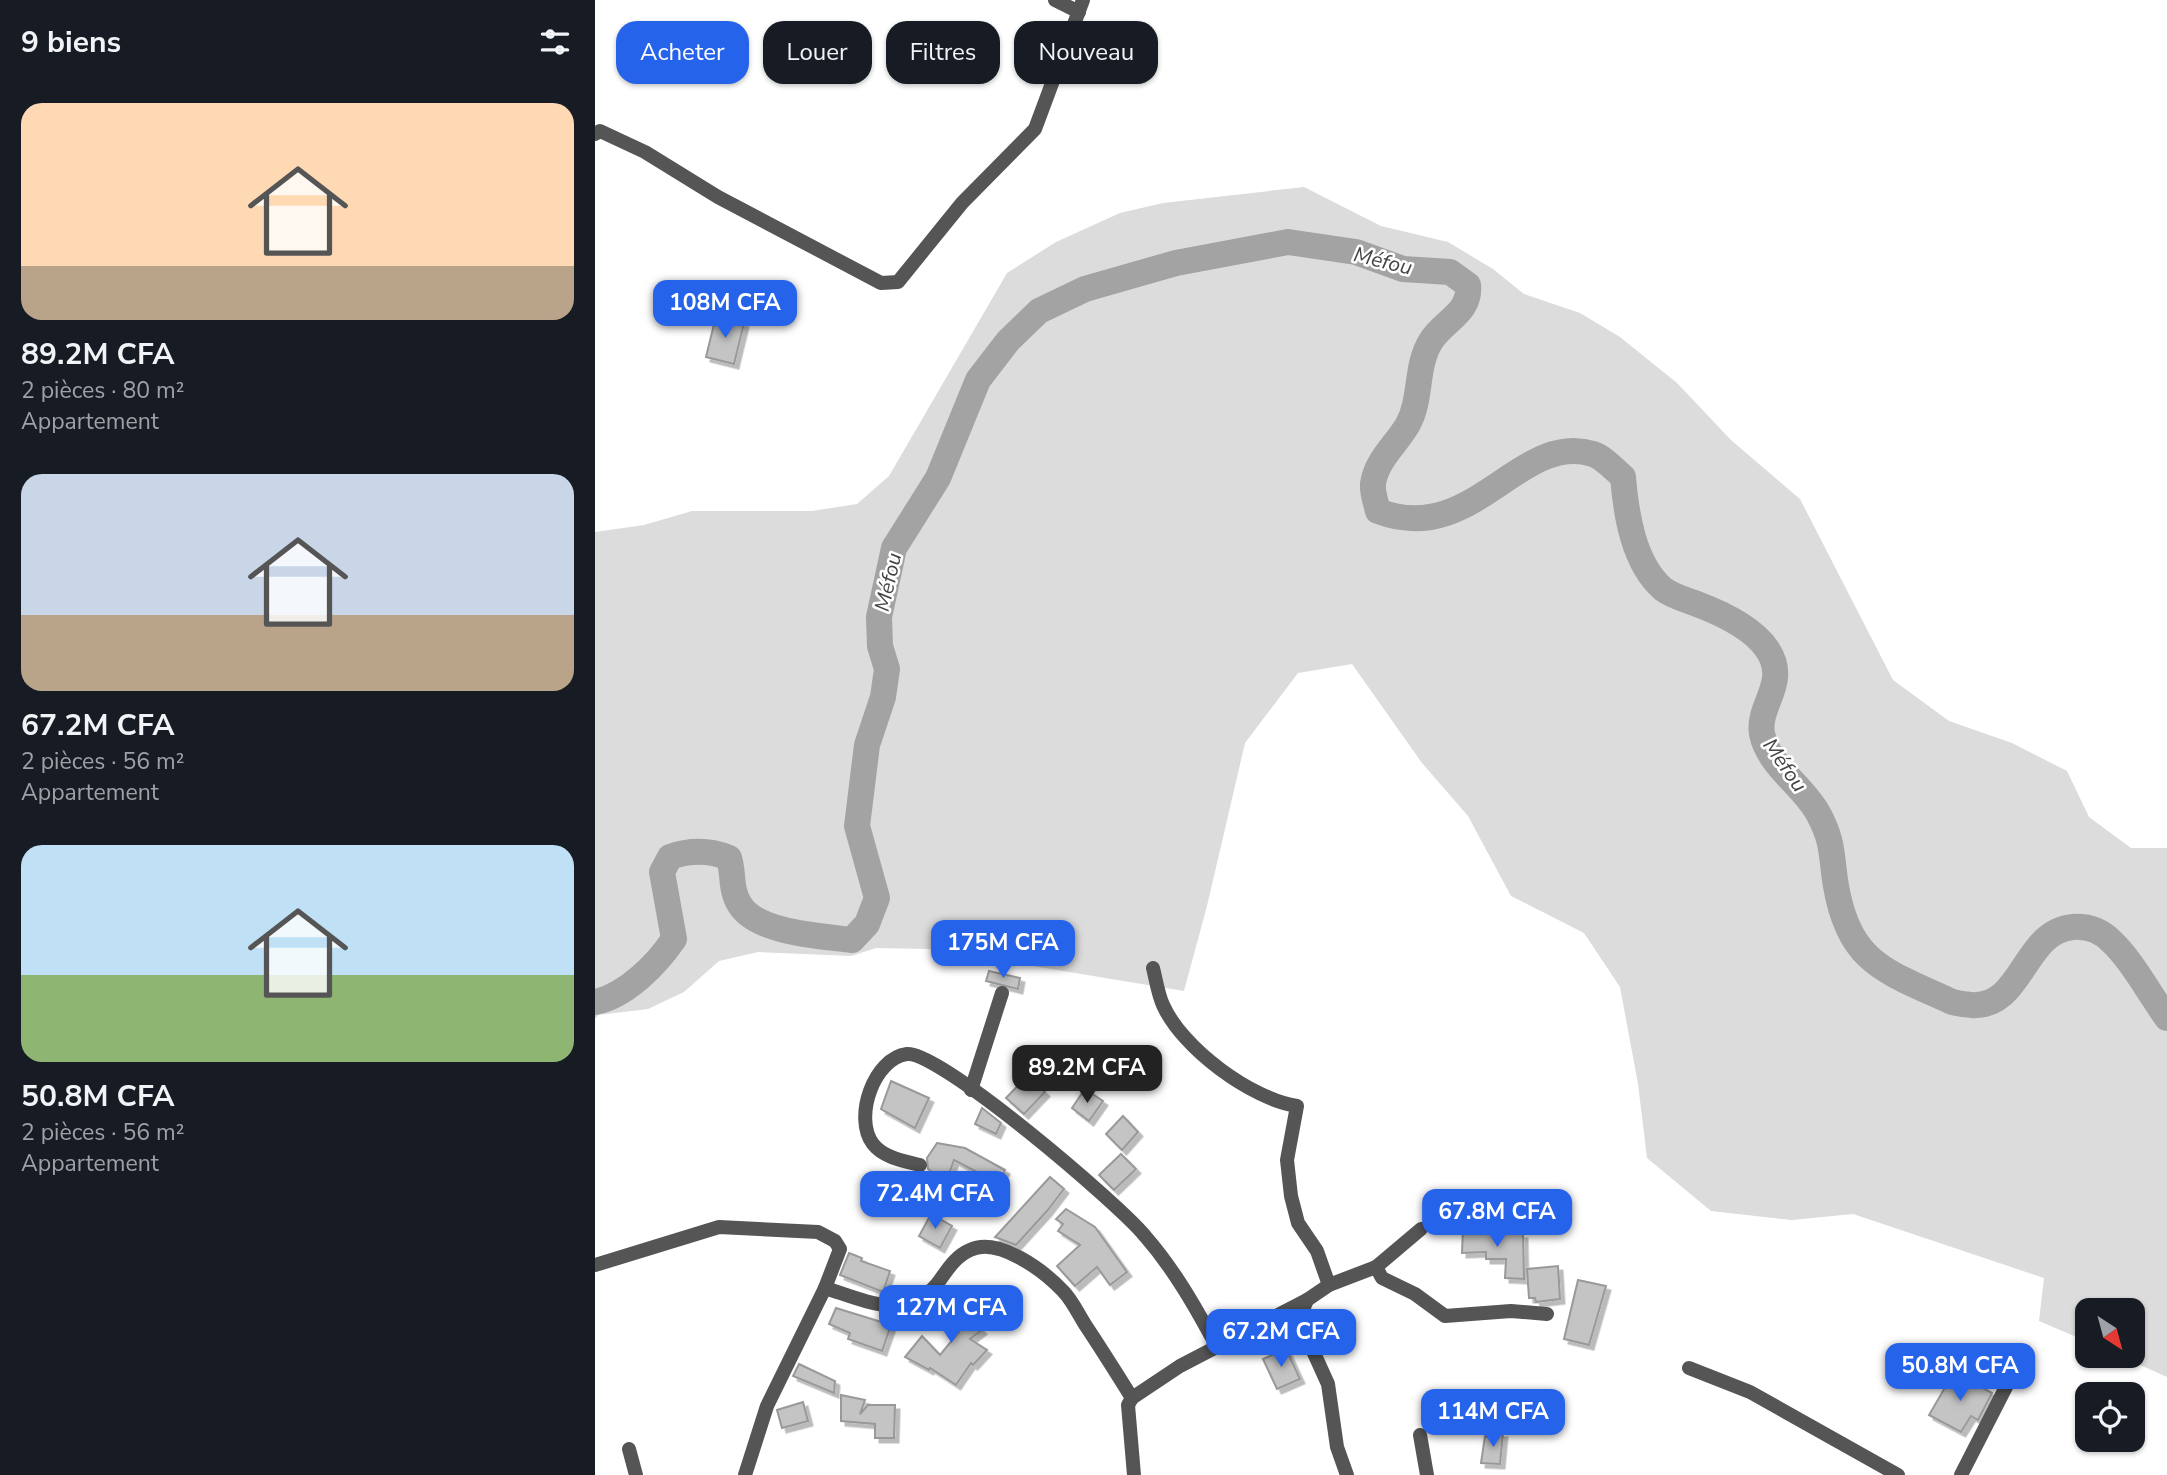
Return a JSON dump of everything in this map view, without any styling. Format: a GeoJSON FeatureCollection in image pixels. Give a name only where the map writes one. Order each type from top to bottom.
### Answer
{"type":"FeatureCollection","features":[{"type":"Feature","properties":{"kind":"street"},"geometry":{"type":"LineString","coordinates":[[595,134],[600,131],[645,152],[718,197],[881,283],[890,285],[898,282],[962,203],[1035,129],[1081,6],[1055,0]]}},
{"type":"Feature","properties":{"kind":"street"},"geometry":{"type":"LineString","coordinates":[[1153,968],[1162,1004],[1178,1030],[1208,1059],[1276,1103],[1297,1106],[1287,1160],[1291,1196],[1298,1223],[1317,1251],[1329,1285]]}},
{"type":"Feature","properties":{"kind":"street"},"geometry":{"type":"LineString","coordinates":[[971,1090],[1002,993]]}},
{"type":"Feature","properties":{"kind":"street"},"geometry":{"type":"LineString","coordinates":[[921,1165],[893,1158],[875,1147],[863,1129],[866,1102],[879,1074],[895,1059],[907,1054],[922,1056],[1037,1138],[1132,1221],[1191,1300],[1217,1347]]}},
{"type":"Feature","properties":{"kind":"street"},"geometry":{"type":"LineString","coordinates":[[595,1265],[719,1227],[818,1231],[835,1241],[840,1249],[825,1288],[767,1406],[745,1475]]}},
{"type":"Feature","properties":{"kind":"street"},"geometry":{"type":"LineString","coordinates":[[1135,1475],[1128,1405],[1132,1398],[1179,1366],[1307,1300],[1329,1285],[1376,1267],[1421,1230]]}},
{"type":"Feature","properties":{"kind":"street"},"geometry":{"type":"LineString","coordinates":[[825,1288],[882,1306],[899,1307],[917,1302],[934,1287],[955,1260],[971,1249],[987,1246],[1008,1253],[1041,1273],[1064,1292],[1132,1398]]}},
{"type":"Feature","properties":{"kind":"street"},"geometry":{"type":"LineString","coordinates":[[1376,1267],[1382,1278],[1415,1294],[1445,1316],[1511,1311],[1548,1314]]}},
{"type":"Feature","properties":{"kind":"street"},"geometry":{"type":"LineString","coordinates":[[1307,1300],[1299,1320],[1328,1384],[1338,1447],[1347,1475]]}},
{"type":"Feature","properties":{"kind":"street"},"geometry":{"type":"LineString","coordinates":[[1689,1368],[1750,1392],[1898,1475]]}},
{"type":"Feature","properties":{"kind":"street"},"geometry":{"type":"LineString","coordinates":[[1961,1475],[2008,1383]]}},
{"type":"Feature","properties":{"kind":"street"},"geometry":{"type":"LineString","coordinates":[[1420,1435],[1427,1475]]}},
{"type":"Feature","properties":{"kind":"street"},"geometry":{"type":"LineString","coordinates":[[629,1449],[636,1475]]}},
{"type":"Feature","properties":{"kind":"shaded area"},"geometry":{"type":"Polygon","coordinates":[[[1304,187],[1381,226],[1448,242],[1493,269],[1524,294],[1580,313],[1620,337],[1677,383],[1731,440],[1800,499],[1893,680],[1949,721],[2012,743],[2067,771],[2089,817],[2131,848],[2167,848],[2167,1377],[2145,1367],[2145,1298],[2075,1298],[2075,1336],[2039,1321],[2044,1278],[1853,1214],[1792,1220],[1711,1211],[1647,1158],[1638,1084],[1620,987],[1584,933],[1511,896],[1468,816],[1422,763],[1352,664],[1298,673],[1245,743],[1184,991],[929,949],[876,948],[851,956],[758,952],[719,961],[684,992],[648,1009],[598,1015],[595,1019],[595,532],[644,525],[692,511],[812,511],[857,504],[889,476],[1007,273],[1056,242],[1120,213],[1163,203],[1304,187]]]}},
{"type":"Feature","properties":{"kind":"building"},"geometry":{"type":"Polygon","coordinates":[[[716,316],[744,323],[734,364],[706,357],[716,316]]]}},
{"type":"Feature","properties":{"kind":"building"},"geometry":{"type":"Polygon","coordinates":[[[989,971],[1020,978],[1018,989],[986,981],[989,971]]]}},
{"type":"Feature","properties":{"kind":"building"},"geometry":{"type":"Polygon","coordinates":[[[1027,1076],[1045,1092],[1024,1114],[1006,1098],[1027,1076]]]}},
{"type":"Feature","properties":{"kind":"building"},"geometry":{"type":"Polygon","coordinates":[[[891,1081],[929,1098],[915,1128],[881,1109],[891,1081]]]}},
{"type":"Feature","properties":{"kind":"building"},"geometry":{"type":"Polygon","coordinates":[[[1085,1089],[1103,1101],[1089,1121],[1072,1108],[1085,1089]]]}},
{"type":"Feature","properties":{"kind":"building"},"geometry":{"type":"Polygon","coordinates":[[[982,1108],[1001,1123],[996,1134],[975,1124],[982,1108]]]}},
{"type":"Feature","properties":{"kind":"building"},"geometry":{"type":"Polygon","coordinates":[[[1123,1116],[1138,1132],[1122,1150],[1106,1134],[1123,1116]]]}},
{"type":"Feature","properties":{"kind":"building"},"geometry":{"type":"Polygon","coordinates":[[[937,1143],[965,1148],[1005,1170],[998,1183],[954,1160],[946,1182],[928,1169],[927,1158],[937,1143]]]}},
{"type":"Feature","properties":{"kind":"building"},"geometry":{"type":"Polygon","coordinates":[[[1121,1154],[1136,1169],[1114,1190],[1099,1175],[1121,1154]]]}},
{"type":"Feature","properties":{"kind":"building"},"geometry":{"type":"Polygon","coordinates":[[[1050,1177],[1064,1189],[1016,1245],[995,1237],[1050,1177]]]}},
{"type":"Feature","properties":{"kind":"building"},"geometry":{"type":"Polygon","coordinates":[[[1066,1209],[1095,1227],[1127,1272],[1110,1285],[1097,1267],[1075,1286],[1057,1266],[1080,1245],[1058,1231],[1063,1224],[1056,1219],[1066,1209]]]}},
{"type":"Feature","properties":{"kind":"building"},"geometry":{"type":"Polygon","coordinates":[[[931,1214],[952,1226],[940,1248],[919,1236],[931,1214]]]}},
{"type":"Feature","properties":{"kind":"building"},"geometry":{"type":"Polygon","coordinates":[[[1472,1221],[1475,1234],[1523,1234],[1524,1279],[1505,1278],[1506,1259],[1486,1259],[1486,1252],[1462,1253],[1463,1227],[1472,1221]]]}},
{"type":"Feature","properties":{"kind":"building"},"geometry":{"type":"Polygon","coordinates":[[[849,1253],[862,1258],[861,1261],[890,1271],[883,1292],[840,1275],[849,1253]]]}},
{"type":"Feature","properties":{"kind":"building"},"geometry":{"type":"Polygon","coordinates":[[[1558,1266],[1560,1299],[1536,1302],[1535,1298],[1529,1298],[1527,1269],[1558,1266]]]}},
{"type":"Feature","properties":{"kind":"building"},"geometry":{"type":"Polygon","coordinates":[[[1578,1280],[1606,1286],[1589,1345],[1564,1339],[1578,1280]]]}},
{"type":"Feature","properties":{"kind":"building"},"geometry":{"type":"Polygon","coordinates":[[[947,1297],[967,1312],[965,1314],[982,1330],[970,1339],[987,1350],[973,1365],[971,1363],[956,1385],[930,1368],[929,1370],[905,1357],[922,1336],[940,1355],[959,1332],[934,1314],[947,1297]]]}},
{"type":"Feature","properties":{"kind":"building"},"geometry":{"type":"Polygon","coordinates":[[[836,1308],[891,1325],[882,1351],[848,1339],[850,1333],[829,1324],[836,1308]]]}},
{"type":"Feature","properties":{"kind":"building"},"geometry":{"type":"Polygon","coordinates":[[[1286,1349],[1300,1379],[1277,1389],[1263,1359],[1286,1349]]]}},
{"type":"Feature","properties":{"kind":"building"},"geometry":{"type":"Polygon","coordinates":[[[799,1364],[835,1381],[834,1393],[793,1376],[799,1364]]]}},
{"type":"Feature","properties":{"kind":"building"},"geometry":{"type":"Polygon","coordinates":[[[1954,1372],[1992,1393],[1978,1420],[1971,1416],[1961,1432],[1929,1415],[1954,1372]]]}},
{"type":"Feature","properties":{"kind":"building"},"geometry":{"type":"Polygon","coordinates":[[[841,1395],[865,1400],[860,1414],[868,1405],[895,1405],[894,1438],[875,1438],[875,1424],[841,1421],[841,1395]]]}},
{"type":"Feature","properties":{"kind":"building"},"geometry":{"type":"Polygon","coordinates":[[[803,1402],[808,1421],[782,1428],[777,1410],[803,1402]]]}},
{"type":"Feature","properties":{"kind":"building"},"geometry":{"type":"Polygon","coordinates":[[[1490,1433],[1503,1433],[1500,1464],[1481,1463],[1485,1436],[1489,1438],[1490,1433]]]}},
{"type":"Feature","properties":{"kind":"waterway","name":"Méfou"},"geometry":{"type":"LineString","coordinates":[[595,1002],[607,999],[640,978],[674,939],[662,872],[670,857],[707,852],[729,858],[735,894],[740,905],[760,922],[808,935],[852,940],[867,924],[877,898],[857,826],[867,745],[883,697],[887,669],[880,646],[879,617],[894,548],[938,478],[978,380],[1008,341],[1039,311],[1085,289],[1176,263],[1288,242],[1356,252],[1403,269],[1450,272],[1468,285],[1468,295],[1461,310],[1436,334],[1426,351],[1408,424],[1378,467],[1373,484],[1378,511],[1411,518],[1441,514],[1468,503],[1542,458],[1566,451],[1593,454],[1623,477],[1633,537],[1653,578],[1663,589],[1726,616],[1761,641],[1773,661],[1775,672],[1762,723],[1766,746],[1819,815],[1830,842],[1842,912],[1850,932],[1874,961],[1889,972],[1953,1002],[1971,1005],[1988,1003],[2002,995],[2013,983],[2043,941],[2056,932],[2073,927],[2089,928],[2103,934],[2118,949],[2167,1018]]}}]}
